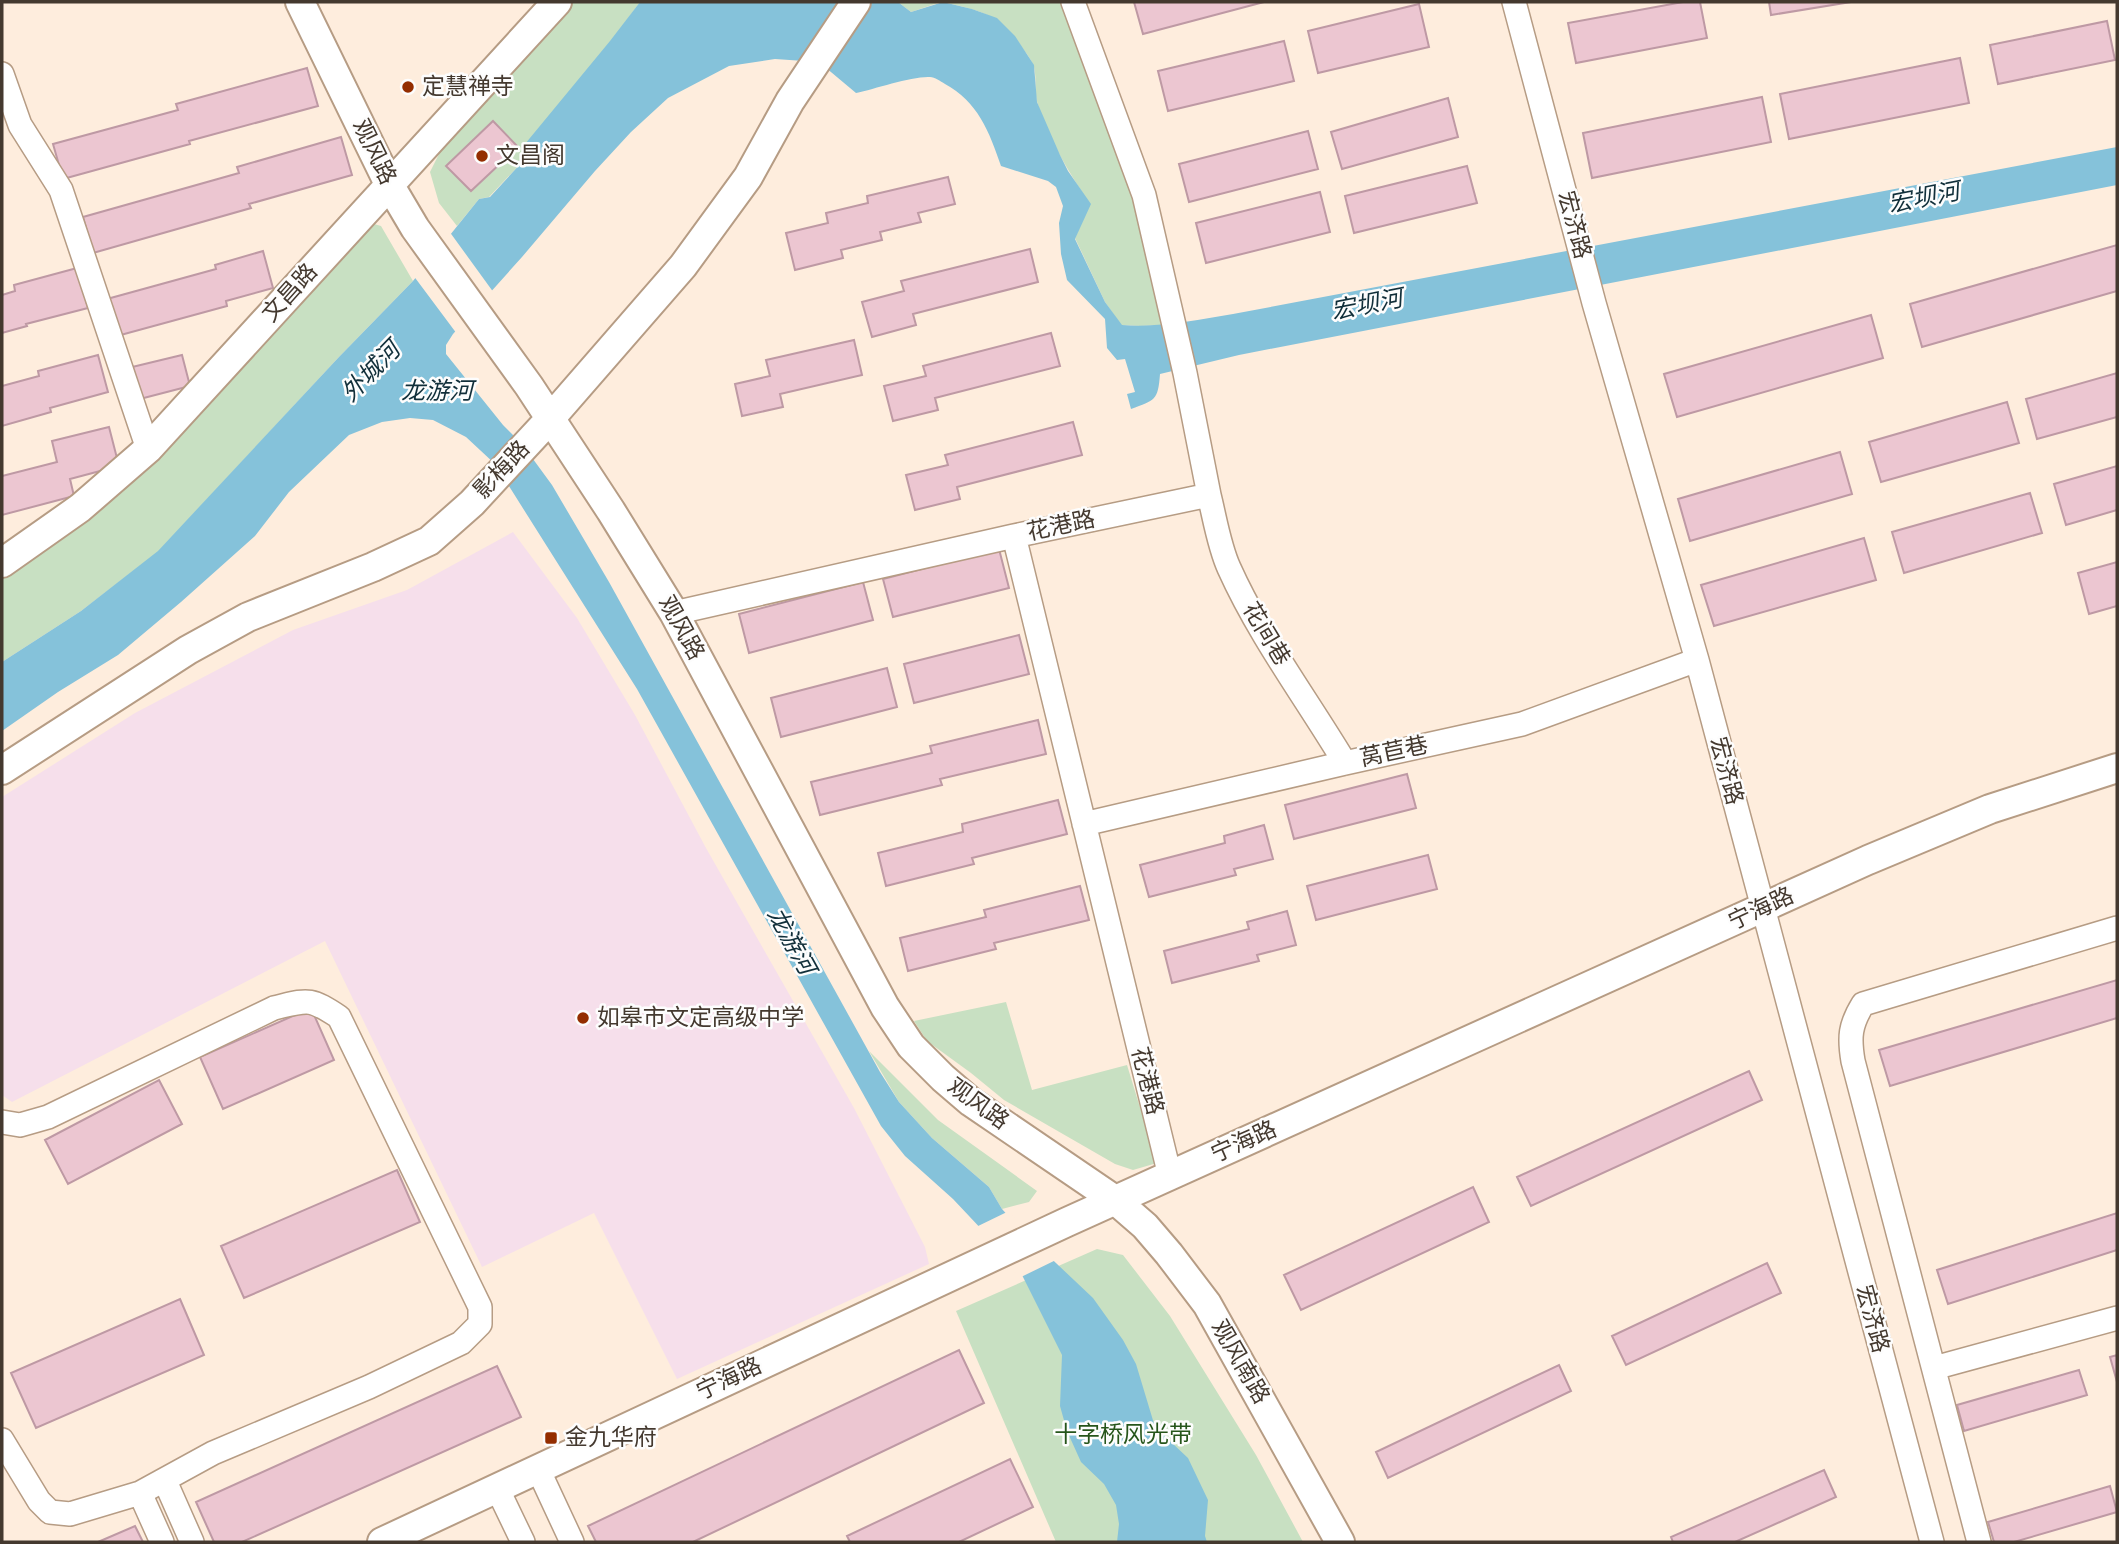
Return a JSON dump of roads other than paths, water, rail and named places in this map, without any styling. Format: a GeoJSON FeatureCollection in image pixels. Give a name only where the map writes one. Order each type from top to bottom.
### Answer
{"type":"FeatureCollection","features":[{"type":"Feature","properties":{"kind":"street","name":"观风路"},"geometry":{"type":"LineString","coordinates":[[300,2],[389,184],[415,228],[528,386],[540,430],[611,511],[674,613],[885,1007],[911,1046],[971,1102],[1115,1200]]}},
{"type":"Feature","properties":{"kind":"street","name":"文昌路"},"geometry":{"type":"LineString","coordinates":[[2,563],[80,508],[148,449],[557,2]]}},
{"type":"Feature","properties":{"kind":"street","name":"影梅路"},"geometry":{"type":"LineString","coordinates":[[2,770],[188,650],[248,617],[373,567],[429,541],[472,503],[540,430],[683,266],[748,177],[790,101],[856,2]]}},
{"type":"Feature","properties":{"kind":"street"},"geometry":{"type":"LineString","coordinates":[[1073,2],[1144,195],[1185,373],[1209,495]]}},
{"type":"Feature","properties":{"kind":"street","name":"宏济路"},"geometry":{"type":"LineString","coordinates":[[1514,2],[1594,303],[1697,660],[1932,1542]]}},
{"type":"Feature","properties":{"kind":"street"},"geometry":{"type":"LineString","coordinates":[[2,74],[20,125],[61,190],[148,449]]}},
{"type":"Feature","properties":{"kind":"street","name":"花港路"},"geometry":{"type":"LineString","coordinates":[[1170,1176],[1014,536],[1209,495]]}},
{"type":"Feature","properties":{"kind":"street","name":"花间巷"},"geometry":{"type":"LineString","coordinates":[[1209,495],[1228,565],[1262,631],[1345,763]]}},
{"type":"Feature","properties":{"kind":"street"},"geometry":{"type":"LineString","coordinates":[[674,613],[1014,536]]}},
{"type":"Feature","properties":{"kind":"street","name":"莴苣巷"},"geometry":{"type":"LineString","coordinates":[[1084,824],[1522,724],[1697,660]]}},
{"type":"Feature","properties":{"kind":"street","name":"宁海路"},"geometry":{"type":"LineString","coordinates":[[382,1542],[1066,1222],[1868,860],[1990,809],[2115,776]]}},
{"type":"Feature","properties":{"kind":"street"},"geometry":{"type":"LineString","coordinates":[[1979,1542],[1853,1061],[1850,1040],[1853,1019],[1863,1003],[2117,928]]}},
{"type":"Feature","properties":{"kind":"street"},"geometry":{"type":"LineString","coordinates":[[2,1122],[20,1125],[48,1117],[274,1008],[303,1002],[318,1003],[339,1017],[480,1307],[480,1324],[461,1343],[369,1387],[213,1453],[141,1493],[70,1514],[50,1512],[39,1501],[2,1440]]}},
{"type":"Feature","properties":{"kind":"street","name":"观风南路"},"geometry":{"type":"LineString","coordinates":[[1115,1200],[1145,1226],[1207,1304],[1340,1542]]}},
{"type":"Feature","properties":{"kind":"street"},"geometry":{"type":"LineString","coordinates":[[1934,1368],[2117,1318]]}},
{"type":"Feature","properties":{"kind":"street"},"geometry":{"type":"LineString","coordinates":[[538,1469],[572,1542]]}},
{"type":"Feature","properties":{"kind":"street"},"geometry":{"type":"LineString","coordinates":[[165,1481],[192,1542]]}},
{"type":"Feature","properties":{"kind":"street"},"geometry":{"type":"LineString","coordinates":[[497,1488],[523,1542]]}},
{"type":"Feature","properties":{"kind":"street"},"geometry":{"type":"LineString","coordinates":[[141,1493],[162,1542]]}},
{"type":"Feature","properties":{"kind":"water"},"geometry":{"type":"Polygon","coordinates":[[[640,2],[898,2],[911,12],[943,2],[997,18],[1015,36],[1034,65],[1037,102],[1068,171],[1091,204],[1075,239],[1105,302],[1122,325],[1164,324],[1233,314],[2117,147],[2117,185],[1239,355],[1160,374],[1154,398],[1131,409],[1127,394],[1135,392],[1125,359],[1117,360],[1107,348],[1105,319],[1067,280],[1061,254],[1059,223],[1063,206],[1056,187],[1048,181],[1001,166],[987,129],[974,109],[966,99],[936,78],[914,79],[856,93],[819,62],[775,59],[729,66],[668,98],[631,132],[595,171],[453,334],[446,345],[446,354],[503,425],[522,444],[552,485],[609,582],[899,1102],[932,1138],[989,1187],[1002,1209],[1020,1229],[1093,1298],[1123,1340],[1136,1364],[1155,1427],[1188,1458],[1208,1500],[1205,1536],[1207,1542],[1117,1542],[1119,1524],[1116,1505],[1104,1484],[1081,1462],[1067,1431],[1060,1406],[1062,1355],[1019,1269],[953,1199],[905,1156],[881,1126],[637,689],[495,464],[466,437],[433,420],[410,418],[382,422],[349,435],[289,492],[255,536],[181,602],[118,655],[2,731],[2,662],[81,611],[158,551],[413,281],[479,199],[490,197],[523,161],[525,144],[640,2]]]}},
{"type":"Feature","properties":{"kind":"place","name":"定慧禅寺"},"geometry":{"type":"Point","coordinates":[408,87]}},
{"type":"Feature","properties":{"kind":"place","name":"文昌阁"},"geometry":{"type":"Point","coordinates":[482,156]}},
{"type":"Feature","properties":{"kind":"place","name":"如皋市文定高级中学"},"geometry":{"type":"Point","coordinates":[583,1018]}},
{"type":"Feature","properties":{"kind":"place","name":"金九华府"},"geometry":{"type":"Point","coordinates":[551,1438]}},
{"type":"Feature","properties":{"kind":"water label","name":"宏坝河"},"geometry":{"type":"Point","coordinates":[1924,198]}},
{"type":"Feature","properties":{"kind":"water label","name":"宏坝河"},"geometry":{"type":"Point","coordinates":[1367,305]}},
{"type":"Feature","properties":{"kind":"water label","name":"外城河"},"geometry":{"type":"Point","coordinates":[371,372]}},
{"type":"Feature","properties":{"kind":"water label","name":"龙游河"},"geometry":{"type":"Point","coordinates":[437,391]}},
{"type":"Feature","properties":{"kind":"water label","name":"龙游河"},"geometry":{"type":"Point","coordinates":[791,941]}},
{"type":"Feature","properties":{"kind":"park label","name":"十字桥风光带"},"geometry":{"type":"Point","coordinates":[1123,1435]}}]}
